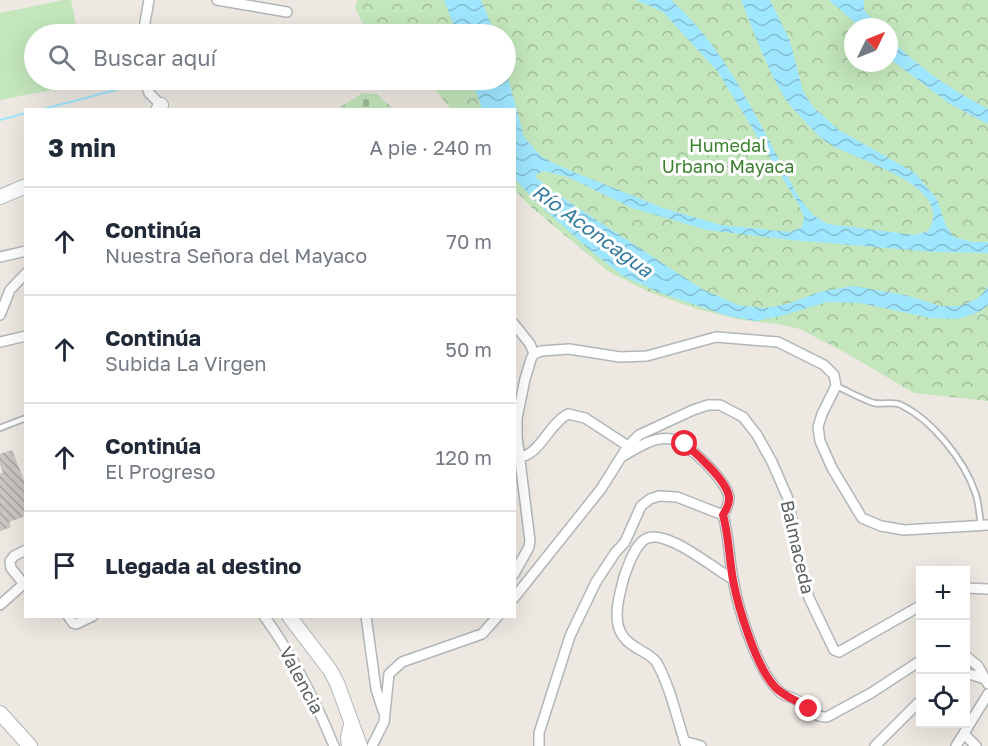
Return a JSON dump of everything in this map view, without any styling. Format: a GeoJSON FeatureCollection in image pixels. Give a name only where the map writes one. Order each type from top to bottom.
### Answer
{"type":"FeatureCollection","features":[{"type":"Feature","properties":{"kind":"street"},"geometry":{"type":"LineString","coordinates":[[145,24],[150,0]]}},
{"type":"Feature","properties":{"kind":"street"},"geometry":{"type":"LineString","coordinates":[[218,0],[287,12]]}},
{"type":"Feature","properties":{"kind":"street"},"geometry":{"type":"LineString","coordinates":[[147,90],[159,107]]}},
{"type":"Feature","properties":{"kind":"street"},"geometry":{"type":"LineString","coordinates":[[0,197],[24,187]]}},
{"type":"Feature","properties":{"kind":"street"},"geometry":{"type":"LineString","coordinates":[[0,257],[24,251]]}},
{"type":"Feature","properties":{"kind":"street"},"geometry":{"type":"LineString","coordinates":[[0,315],[10,290],[24,275]]}},
{"type":"Feature","properties":{"kind":"street"},"geometry":{"type":"LineString","coordinates":[[516,326],[530,344],[534,354]]}},
{"type":"Feature","properties":{"kind":"street"},"geometry":{"type":"LineString","coordinates":[[0,342],[24,336]]}},
{"type":"Feature","properties":{"kind":"street"},"geometry":{"type":"LineString","coordinates":[[516,570],[530,541],[518,457],[517,418],[531,359],[534,354],[541,351],[569,349],[620,357],[647,356],[716,337],[778,342],[824,365],[834,375],[836,386],[818,427],[820,441],[832,468],[862,518],[881,526],[904,530],[985,524]]}},
{"type":"Feature","properties":{"kind":"street","name":"Balmaceda"},"geometry":{"type":"LineString","coordinates":[[516,595],[601,489],[628,446],[639,435],[693,410],[714,405],[731,409],[743,417],[757,435],[772,462],[789,501],[801,571],[809,598],[834,650],[840,652],[916,609]]}},
{"type":"Feature","properties":{"kind":"street"},"geometry":{"type":"LineString","coordinates":[[518,457],[531,454],[556,422],[568,414],[585,418],[628,446]]}},
{"type":"Feature","properties":{"kind":"street"},"geometry":{"type":"LineString","coordinates":[[622,456],[662,438],[671,439],[685,444],[722,481],[729,496],[723,515],[733,579],[741,610],[764,673],[783,695],[800,702],[819,717],[827,717],[871,693],[916,664]]}},
{"type":"Feature","properties":{"kind":"street"},"geometry":{"type":"LineString","coordinates":[[516,484],[522,479]]}},
{"type":"Feature","properties":{"kind":"street"},"geometry":{"type":"LineString","coordinates":[[539,746],[539,733],[570,636],[596,582],[625,542],[640,506],[650,498],[677,497],[723,515]]}},
{"type":"Feature","properties":{"kind":"street"},"geometry":{"type":"LineString","coordinates":[[701,746],[685,744],[672,700],[656,662],[629,643],[620,633],[616,620],[625,575],[644,539],[671,541],[733,579]]}},
{"type":"Feature","properties":{"kind":"street"},"geometry":{"type":"LineString","coordinates":[[0,606],[24,583],[11,568],[10,561],[24,551]]}},
{"type":"Feature","properties":{"kind":"street"},"geometry":{"type":"LineString","coordinates":[[970,588],[988,589]]}},
{"type":"Feature","properties":{"kind":"street"},"geometry":{"type":"LineString","coordinates":[[69,618],[76,624],[89,618]]}},
{"type":"Feature","properties":{"kind":"street","name":"Valencia"},"geometry":{"type":"LineString","coordinates":[[265,618],[298,667],[334,746]]}},
{"type":"Feature","properties":{"kind":"street"},"geometry":{"type":"LineString","coordinates":[[291,618],[330,670],[360,746]]}},
{"type":"Feature","properties":{"kind":"street"},"geometry":{"type":"LineString","coordinates":[[366,618],[376,689],[385,717]]}},
{"type":"Feature","properties":{"kind":"street"},"geometry":{"type":"LineString","coordinates":[[372,746],[379,735],[385,717],[390,674],[396,666],[482,634],[496,618]]}},
{"type":"Feature","properties":{"kind":"street"},"geometry":{"type":"LineString","coordinates":[[970,659],[978,666],[987,681]]}},
{"type":"Feature","properties":{"kind":"street"},"geometry":{"type":"LineString","coordinates":[[969,674],[987,681]]}},
{"type":"Feature","properties":{"kind":"street"},"geometry":{"type":"LineString","coordinates":[[956,746],[988,694]]}},
{"type":"Feature","properties":{"kind":"street"},"geometry":{"type":"LineString","coordinates":[[875,746],[916,706]]}},
{"type":"Feature","properties":{"kind":"street"},"geometry":{"type":"LineString","coordinates":[[0,713],[30,746]]}},
{"type":"Feature","properties":{"kind":"street"},"geometry":{"type":"LineString","coordinates":[[349,746],[351,724]]}},
{"type":"Feature","properties":{"kind":"street"},"geometry":{"type":"LineString","coordinates":[[964,734],[976,746]]}},
{"type":"Feature","properties":{"kind":"lane"},"geometry":{"type":"LineString","coordinates":[[836,386],[872,402],[899,404],[942,438],[965,468],[985,524]]}},
{"type":"Feature","properties":{"kind":"lane"},"geometry":{"type":"LineString","coordinates":[[0,428],[24,419]]}},
{"type":"Feature","properties":{"kind":"green space"},"geometry":{"type":"Polygon","coordinates":[[[71,0],[76,24],[24,24],[24,90],[52,90],[0,100],[0,13],[71,0]]]}},
{"type":"Feature","properties":{"kind":"green space","name":"Humedal Urbano Mayaca"},"geometry":{"type":"Polygon","coordinates":[[[358,0],[988,0],[988,401],[914,393],[800,329],[742,320],[697,309],[649,292],[609,272],[531,207],[516,191],[516,108],[450,108],[435,90],[516,90],[516,24],[363,24],[355,7],[358,0]]]}},
{"type":"Feature","properties":{"kind":"green space"},"geometry":{"type":"Polygon","coordinates":[[[363,93],[377,94],[392,108],[339,108],[363,93]]]}},
{"type":"Feature","properties":{"kind":"water"},"geometry":{"type":"Polygon","coordinates":[[[444,0],[481,0],[491,24],[453,24],[444,0]]]}},
{"type":"Feature","properties":{"kind":"water","name":"Río Aconcagua"},"geometry":{"type":"Polygon","coordinates":[[[636,0],[671,0],[711,43],[743,92],[798,196],[813,215],[828,224],[915,235],[928,231],[933,215],[928,200],[916,187],[828,143],[795,111],[779,88],[741,0],[770,0],[790,41],[803,91],[813,107],[839,130],[915,173],[937,199],[946,226],[954,237],[972,242],[988,242],[988,253],[934,252],[707,230],[632,208],[568,177],[543,171],[536,175],[536,178],[702,289],[738,305],[764,308],[788,304],[819,292],[853,286],[905,295],[940,306],[960,306],[977,299],[988,287],[988,305],[979,312],[958,319],[931,318],[860,303],[827,302],[756,321],[728,316],[663,294],[623,276],[534,200],[516,180],[516,108],[482,108],[475,90],[511,90],[524,137],[541,156],[559,166],[663,208],[721,225],[790,232],[802,227],[804,217],[799,205],[718,72],[663,12],[636,0]]]}},
{"type":"Feature","properties":{"kind":"water"},"geometry":{"type":"Polygon","coordinates":[[[829,0],[864,0],[864,10],[872,18],[850,18],[829,0]]]}},
{"type":"Feature","properties":{"kind":"water"},"geometry":{"type":"Polygon","coordinates":[[[898,46],[936,77],[988,109],[988,124],[950,104],[898,65],[898,46]]]}},
{"type":"Feature","properties":{"kind":"building"},"geometry":{"type":"Polygon","coordinates":[[[12,450],[24,480],[24,517],[9,522],[11,527],[0,531],[0,473],[3,473],[0,454],[12,450]]]}},
{"type":"Feature","properties":{"kind":"waterway"},"geometry":{"type":"LineString","coordinates":[[48,108],[116,90]]}},
{"type":"Feature","properties":{"kind":"waterway"},"geometry":{"type":"LineString","coordinates":[[0,120],[24,114]]}},
{"type":"Feature","properties":{"kind":"route"},"geometry":{"type":"LineString","coordinates":[[685,444],[722,481],[729,496],[723,515],[733,579],[738,602],[763,671],[773,686],[783,695],[791,697],[809,709]]}}]}
